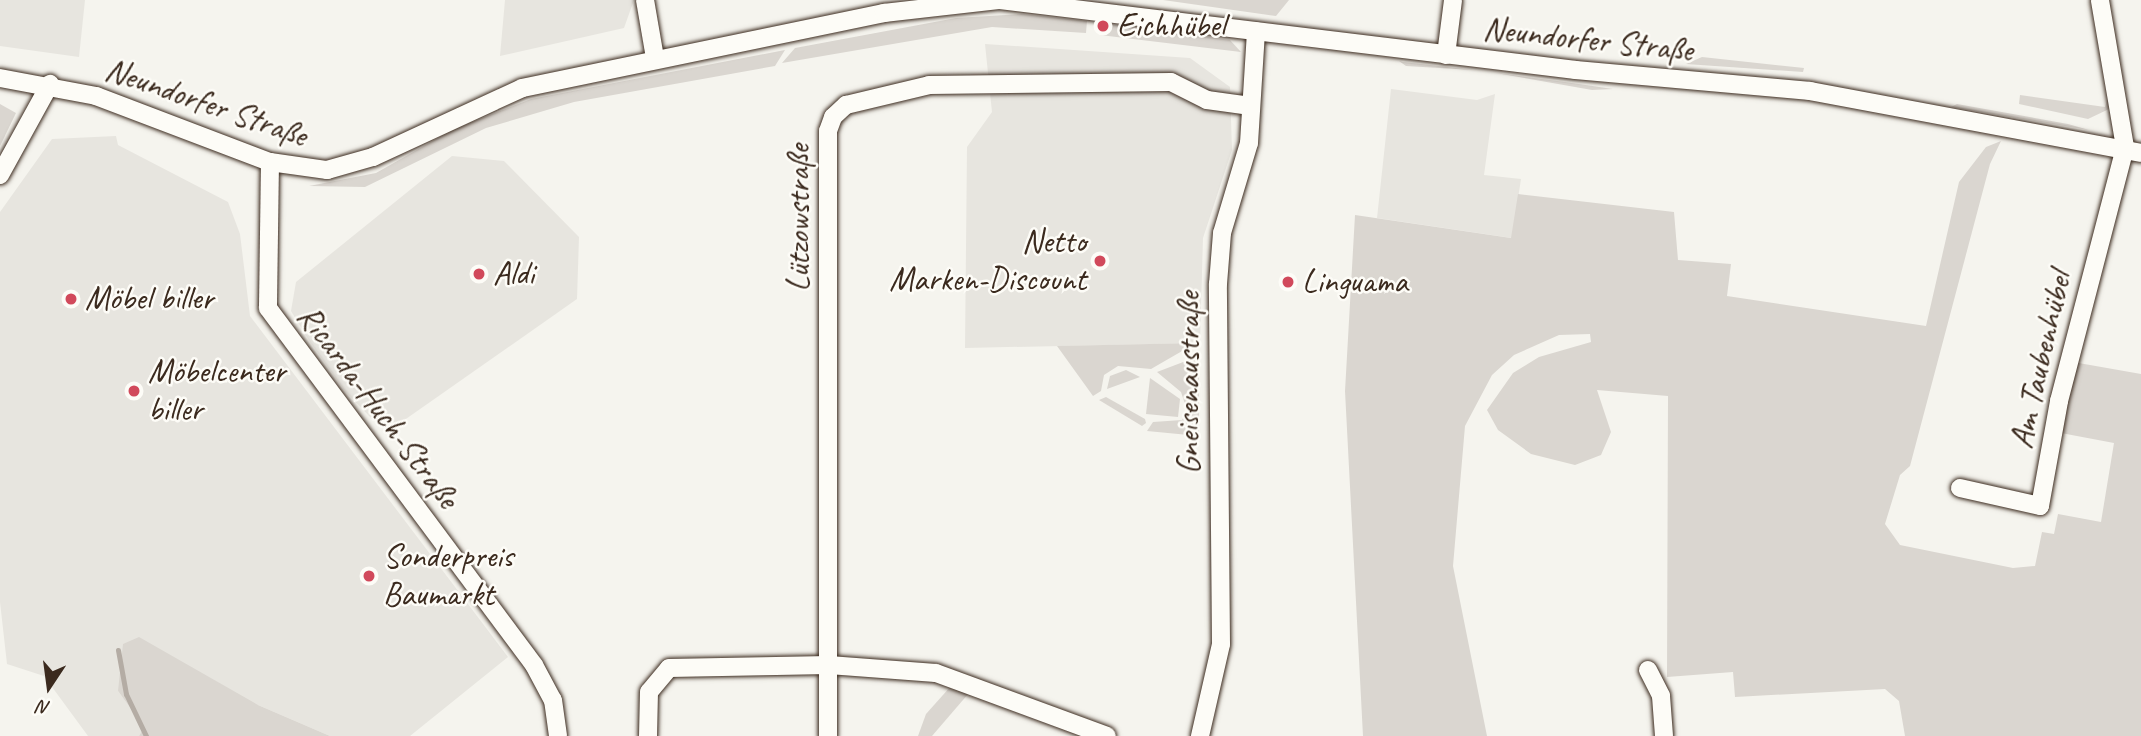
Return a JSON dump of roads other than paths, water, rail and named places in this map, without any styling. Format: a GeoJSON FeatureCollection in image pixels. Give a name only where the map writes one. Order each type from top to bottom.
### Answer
{"type":"FeatureCollection","features":[{"type":"Feature","properties":{"kind":"street"},"geometry":{"type":"LineString","coordinates":[[645,0],[655,58]]}},
{"type":"Feature","properties":{"kind":"street","name":"Neundorfer Straße"},"geometry":{"type":"LineString","coordinates":[[0,78],[50,84],[270,162],[310,170],[351,166],[522,88],[885,7],[999,0],[1446,55],[1810,91],[2133,150]]}},
{"type":"Feature","properties":{"kind":"street"},"geometry":{"type":"LineString","coordinates":[[1446,55],[1453,0]]}},
{"type":"Feature","properties":{"kind":"street"},"geometry":{"type":"LineString","coordinates":[[2100,0],[2133,150]]}},
{"type":"Feature","properties":{"kind":"street","name":"Gneisenaustraße"},"geometry":{"type":"LineString","coordinates":[[1200,736],[1220,643],[1218,284],[1251,106],[1256,31]]}},
{"type":"Feature","properties":{"kind":"street","name":"Lützowstraße"},"geometry":{"type":"LineString","coordinates":[[828,736],[828,131],[833,117],[846,105],[929,85],[1171,82],[1207,100],[1251,106]]}},
{"type":"Feature","properties":{"kind":"street"},"geometry":{"type":"LineString","coordinates":[[0,176],[50,84]]}},
{"type":"Feature","properties":{"kind":"street","name":"Am Taubenhübel"},"geometry":{"type":"LineString","coordinates":[[1960,488],[2040,506],[2059,401],[2133,150]]}},
{"type":"Feature","properties":{"kind":"street","name":"Ricarda-Huch-Straße"},"geometry":{"type":"LineString","coordinates":[[270,162],[268,308],[534,665],[553,700],[558,736]]}},
{"type":"Feature","properties":{"kind":"street"},"geometry":{"type":"LineString","coordinates":[[648,736],[649,692],[669,668],[829,665],[936,673],[1107,736]]}},
{"type":"Feature","properties":{"kind":"street"},"geometry":{"type":"LineString","coordinates":[[1648,670],[1661,696],[1664,736]]}},
{"type":"Feature","properties":{"kind":"waterway"},"geometry":{"type":"LineString","coordinates":[[118,650],[126,694],[146,736]]}},
{"type":"Feature","properties":{"kind":"place","name":"Eichhübel"},"geometry":{"type":"Point","coordinates":[1103,26]}},
{"type":"Feature","properties":{"kind":"place","name":"Netto Marken-Discount"},"geometry":{"type":"Point","coordinates":[1100,261]}},
{"type":"Feature","properties":{"kind":"place","name":"Aldi"},"geometry":{"type":"Point","coordinates":[479,274]}},
{"type":"Feature","properties":{"kind":"place","name":"Linguama"},"geometry":{"type":"Point","coordinates":[1288,282]}},
{"type":"Feature","properties":{"kind":"place","name":"Möbel biller"},"geometry":{"type":"Point","coordinates":[71,299]}},
{"type":"Feature","properties":{"kind":"place","name":"Möbelcenter biller"},"geometry":{"type":"Point","coordinates":[134,391]}},
{"type":"Feature","properties":{"kind":"place","name":"Sonderpreis Baumarkt"},"geometry":{"type":"Point","coordinates":[369,576]}}]}
